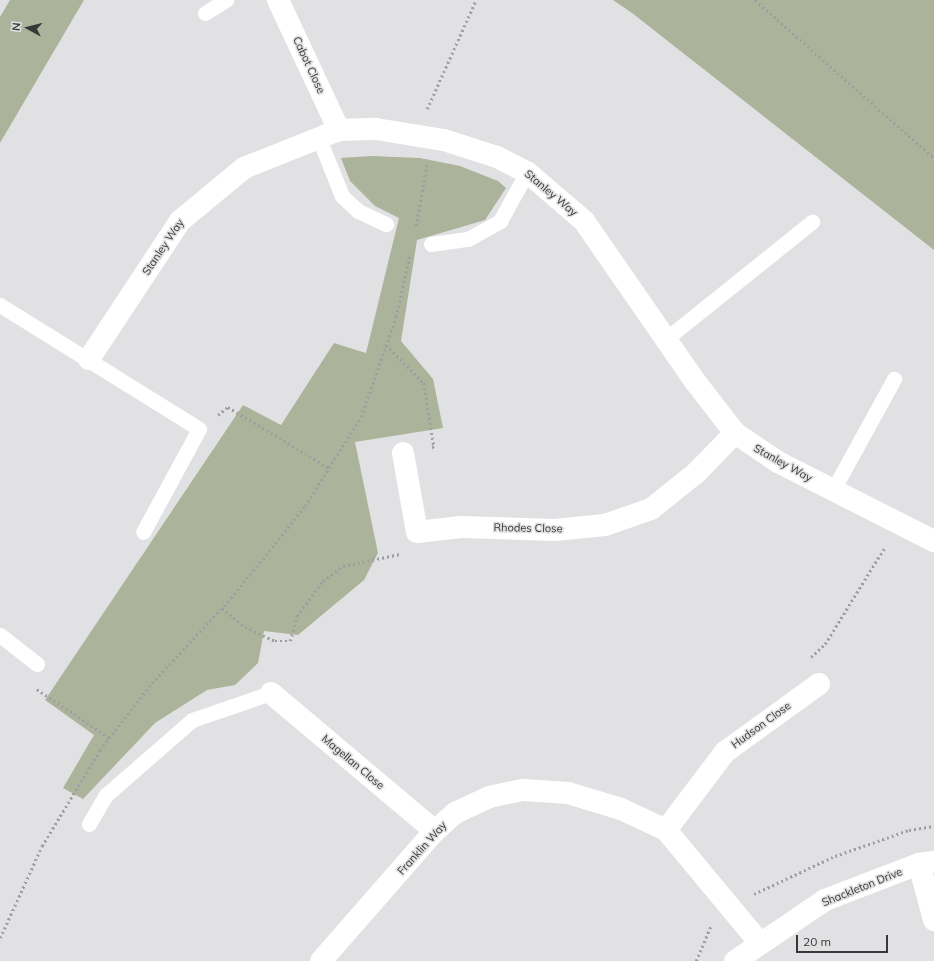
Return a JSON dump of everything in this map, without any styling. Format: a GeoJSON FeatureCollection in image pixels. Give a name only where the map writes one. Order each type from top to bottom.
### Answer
{"type":"FeatureCollection","features":[{"type":"Feature","properties":{"kind":"street","name":"Cabot Close"},"geometry":{"type":"LineString","coordinates":[[278,0],[339,130]]}},
{"type":"Feature","properties":{"kind":"street","name":"Stanley Way"},"geometry":{"type":"LineString","coordinates":[[89,359],[180,220],[244,168],[318,136],[339,130],[376,129],[424,136],[497,157],[527,172],[584,221],[667,338],[694,380],[735,433],[755,449],[898,524],[934,541]]}},
{"type":"Feature","properties":{"kind":"street","name":"Rhodes Close"},"geometry":{"type":"LineString","coordinates":[[417,532],[461,527],[555,530],[605,525],[651,509],[696,473],[735,433]]}},
{"type":"Feature","properties":{"kind":"street"},"geometry":{"type":"LineString","coordinates":[[403,453],[417,532]]}},
{"type":"Feature","properties":{"kind":"street","name":"Hudson Close"},"geometry":{"type":"LineString","coordinates":[[666,830],[725,752],[819,684]]}},
{"type":"Feature","properties":{"kind":"street","name":"Magellan Close"},"geometry":{"type":"LineString","coordinates":[[270,693],[434,831]]}},
{"type":"Feature","properties":{"kind":"street","name":"Franklin Way"},"geometry":{"type":"LineString","coordinates":[[321,961],[434,831],[455,813],[490,797],[523,790],[568,793],[621,809],[666,830],[759,942]]}},
{"type":"Feature","properties":{"kind":"street"},"geometry":{"type":"LineString","coordinates":[[926,863],[934,920]]}},
{"type":"Feature","properties":{"kind":"street","name":"Shackleton Drive"},"geometry":{"type":"LineString","coordinates":[[735,961],[759,942],[825,900],[926,863]]}},
{"type":"Feature","properties":{"kind":"lane"},"geometry":{"type":"LineString","coordinates":[[205,13],[226,0]]}},
{"type":"Feature","properties":{"kind":"lane"},"geometry":{"type":"LineString","coordinates":[[318,136],[342,196],[358,211],[386,224]]}},
{"type":"Feature","properties":{"kind":"lane"},"geometry":{"type":"LineString","coordinates":[[431,244],[468,239],[500,221],[527,172]]}},
{"type":"Feature","properties":{"kind":"lane"},"geometry":{"type":"LineString","coordinates":[[667,338],[812,222]]}},
{"type":"Feature","properties":{"kind":"lane"},"geometry":{"type":"LineString","coordinates":[[0,305],[89,359],[200,430],[143,532]]}},
{"type":"Feature","properties":{"kind":"lane"},"geometry":{"type":"LineString","coordinates":[[833,490],[894,379]]}},
{"type":"Feature","properties":{"kind":"lane"},"geometry":{"type":"LineString","coordinates":[[0,635],[37,664]]}},
{"type":"Feature","properties":{"kind":"lane"},"geometry":{"type":"LineString","coordinates":[[90,824],[106,795],[192,720],[270,693]]}},
{"type":"Feature","properties":{"kind":"path"},"geometry":{"type":"LineString","coordinates":[[414,234],[424,136],[476,0]]}},
{"type":"Feature","properties":{"kind":"path"},"geometry":{"type":"LineString","coordinates":[[755,0],[934,158]]}},
{"type":"Feature","properties":{"kind":"path"},"geometry":{"type":"LineString","coordinates":[[0,938],[42,846],[109,738],[152,683],[222,608],[305,506],[361,417],[396,317],[411,249]]}},
{"type":"Feature","properties":{"kind":"path"},"geometry":{"type":"LineString","coordinates":[[386,345],[424,383],[432,433],[434,447],[403,453]]}},
{"type":"Feature","properties":{"kind":"path"},"geometry":{"type":"LineString","coordinates":[[200,430],[228,407],[329,468]]}},
{"type":"Feature","properties":{"kind":"path"},"geometry":{"type":"LineString","coordinates":[[810,659],[825,644],[898,524]]}},
{"type":"Feature","properties":{"kind":"path"},"geometry":{"type":"LineString","coordinates":[[222,608],[245,627],[275,641],[290,641],[297,616],[323,581],[344,566],[420,552],[417,532]]}},
{"type":"Feature","properties":{"kind":"path"},"geometry":{"type":"LineString","coordinates":[[30,684],[109,738]]}},
{"type":"Feature","properties":{"kind":"path"},"geometry":{"type":"LineString","coordinates":[[696,961],[708,928],[748,894],[757,894],[835,856],[909,830],[934,826]]}},
{"type":"Feature","properties":{"kind":"green space"},"geometry":{"type":"Polygon","coordinates":[[[10,0],[84,0],[0,143],[0,17],[10,0]]]}},
{"type":"Feature","properties":{"kind":"green space"},"geometry":{"type":"Polygon","coordinates":[[[613,0],[934,0],[934,250],[632,13],[613,0]]]}},
{"type":"Feature","properties":{"kind":"green space"},"geometry":{"type":"Polygon","coordinates":[[[371,156],[420,158],[460,166],[498,181],[506,188],[485,220],[417,240],[401,341],[433,379],[443,428],[355,442],[378,553],[364,580],[298,635],[264,631],[258,663],[235,685],[207,690],[155,723],[83,799],[63,788],[94,735],[45,700],[243,405],[281,425],[334,343],[366,353],[399,218],[375,206],[350,181],[341,158],[371,156]]]}}]}
